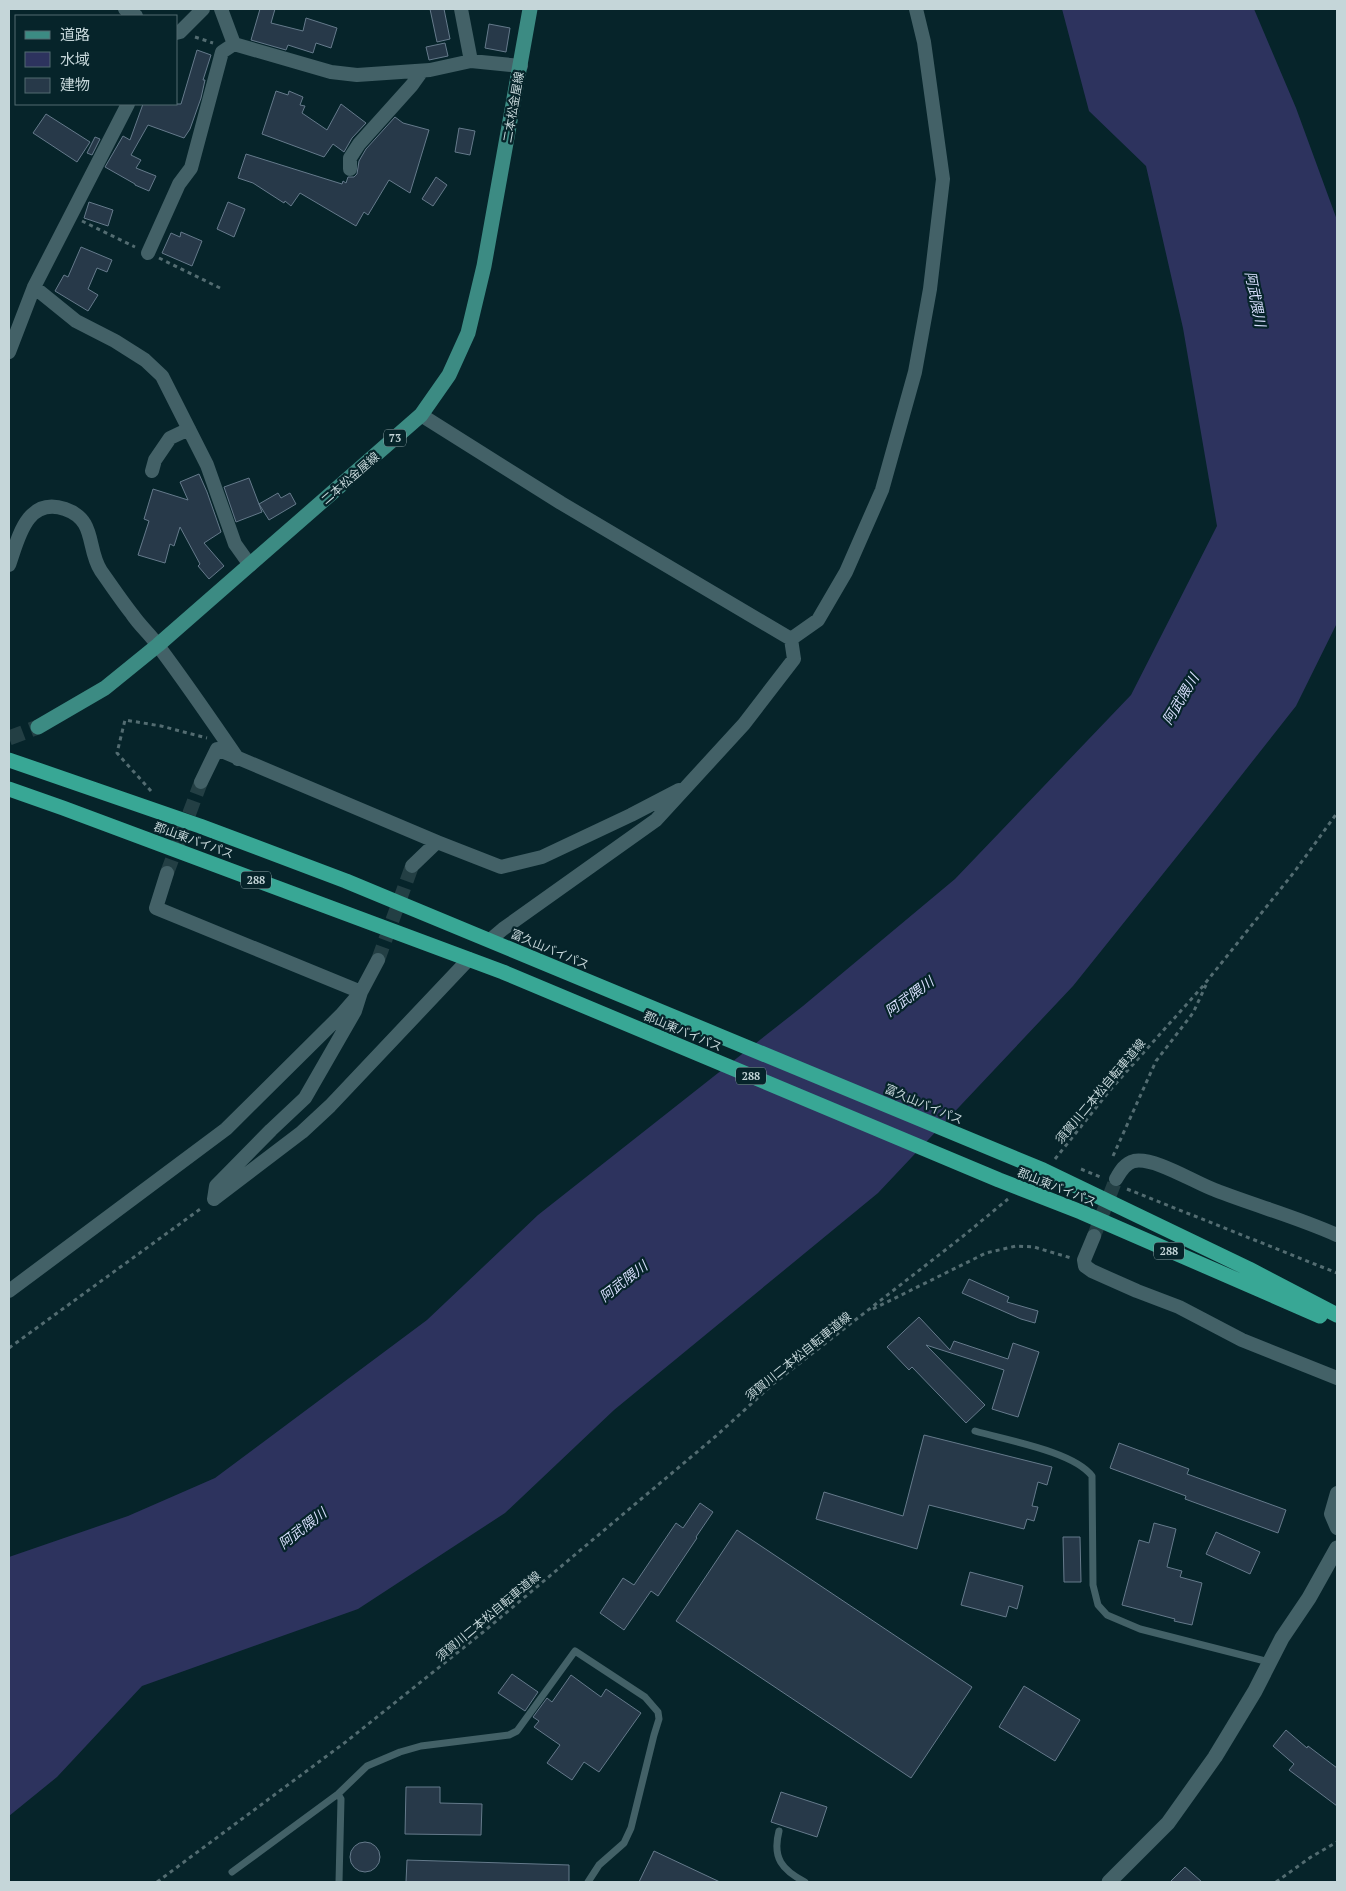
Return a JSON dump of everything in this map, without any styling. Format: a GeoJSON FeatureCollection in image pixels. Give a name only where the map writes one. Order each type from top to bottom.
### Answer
{"type":"FeatureCollection","features":[{"type":"Feature","properties":{"kind":"highway","name":"郡山東バイパス"},"geometry":{"type":"LineString","coordinates":[[9,760],[209,830],[346,881],[490,940]]}},
{"type":"Feature","properties":{"kind":"highway","name":"郡山東バイパス"},"geometry":{"type":"LineString","coordinates":[[9,789],[503,972],[999,1180],[1080,1212],[1337,1324]]}},
{"type":"Feature","properties":{"kind":"highway","name":"富久山バイパス"},"geometry":{"type":"LineString","coordinates":[[490,940],[1019,1160],[1045,1163],[1337,1315]]}},
{"type":"Feature","properties":{"kind":"main road","name":"二本松金屋線"},"geometry":{"type":"LineString","coordinates":[[38,727],[105,688],[158,645],[421,415],[449,375],[468,333],[484,266],[530,9]]}},
{"type":"Feature","properties":{"kind":"street"},"geometry":{"type":"LineString","coordinates":[[178,32],[203,9]]}},
{"type":"Feature","properties":{"kind":"street"},"geometry":{"type":"LineString","coordinates":[[221,9],[231,46]]}},
{"type":"Feature","properties":{"kind":"street"},"geometry":{"type":"LineString","coordinates":[[461,9],[470,61]]}},
{"type":"Feature","properties":{"kind":"street"},"geometry":{"type":"LineString","coordinates":[[791,639],[818,620],[846,572],[882,490],[915,372],[930,289],[942,179],[924,42],[916,9]]}},
{"type":"Feature","properties":{"kind":"street"},"geometry":{"type":"LineString","coordinates":[[148,253],[178,184],[190,168],[222,52],[231,46],[331,72],[357,75],[449,67],[470,61],[521,66]]}},
{"type":"Feature","properties":{"kind":"street"},"geometry":{"type":"LineString","coordinates":[[350,169],[350,158],[359,144],[412,85],[422,70]]}},
{"type":"Feature","properties":{"kind":"street"},"geometry":{"type":"LineString","coordinates":[[9,352],[34,287],[127,105]]}},
{"type":"Feature","properties":{"kind":"street"},"geometry":{"type":"LineString","coordinates":[[34,287],[76,321],[115,341],[155,368],[162,376],[207,465],[235,544],[250,565]]}},
{"type":"Feature","properties":{"kind":"street"},"geometry":{"type":"LineString","coordinates":[[421,415],[561,502],[791,639]]}},
{"type":"Feature","properties":{"kind":"street"},"geometry":{"type":"LineString","coordinates":[[152,471],[156,460],[170,438],[189,429]]}},
{"type":"Feature","properties":{"kind":"street"},"geometry":{"type":"LineString","coordinates":[[9,566],[22,527],[33,514],[43,508],[54,506],[72,512],[85,523],[90,532],[94,556],[100,569],[132,615],[158,645],[239,759]]}},
{"type":"Feature","properties":{"kind":"street"},"geometry":{"type":"LineString","coordinates":[[490,940],[656,820],[744,724],[794,659],[791,639]]}},
{"type":"Feature","properties":{"kind":"street"},"geometry":{"type":"LineString","coordinates":[[200,782],[217,749],[501,867],[542,857],[688,786]]}},
{"type":"Feature","properties":{"kind":"street"},"geometry":{"type":"LineString","coordinates":[[412,866],[437,842]]}},
{"type":"Feature","properties":{"kind":"street"},"geometry":{"type":"LineString","coordinates":[[167,873],[156,908],[361,992]]}},
{"type":"Feature","properties":{"kind":"street"},"geometry":{"type":"LineString","coordinates":[[214,1199],[302,1132],[330,1106],[469,959]]}},
{"type":"Feature","properties":{"kind":"street"},"geometry":{"type":"LineString","coordinates":[[214,1199],[216,1186],[305,1098],[355,1011],[361,992],[378,960]]}},
{"type":"Feature","properties":{"kind":"street"},"geometry":{"type":"LineString","coordinates":[[9,1291],[226,1130],[341,1015],[361,992]]}},
{"type":"Feature","properties":{"kind":"street"},"geometry":{"type":"LineString","coordinates":[[1116,1183],[1121,1168],[1133,1161],[1149,1162],[1165,1167],[1214,1190],[1290,1216],[1337,1235]]}},
{"type":"Feature","properties":{"kind":"street"},"geometry":{"type":"LineString","coordinates":[[1094,1236],[1084,1260],[1085,1266],[1092,1271],[1179,1307],[1242,1340],[1337,1378]]}},
{"type":"Feature","properties":{"kind":"street"},"geometry":{"type":"LineString","coordinates":[[1337,1493],[1331,1514],[1337,1528]]}},
{"type":"Feature","properties":{"kind":"street"},"geometry":{"type":"LineString","coordinates":[[1109,1882],[1168,1823],[1215,1757],[1282,1638],[1309,1598],[1337,1548]]}},
{"type":"Feature","properties":{"kind":"lane"},"geometry":{"type":"LineString","coordinates":[[974,1431],[1062,1456],[1075,1461],[1092,1476],[1093,1585],[1098,1605],[1107,1615],[1140,1629],[1269,1662]]}},
{"type":"Feature","properties":{"kind":"lane"},"geometry":{"type":"LineString","coordinates":[[232,1872],[338,1794],[367,1766],[400,1752],[421,1746],[509,1735],[516,1731],[575,1651],[645,1697],[658,1712],[659,1719],[631,1828],[624,1843],[599,1865],[588,1882]]}},
{"type":"Feature","properties":{"kind":"lane"},"geometry":{"type":"LineString","coordinates":[[338,1794],[341,1799],[339,1882]]}},
{"type":"Feature","properties":{"kind":"lane"},"geometry":{"type":"LineString","coordinates":[[779,1831],[776,1853],[780,1862],[794,1876],[805,1882]]}},
{"type":"Feature","properties":{"kind":"path"},"geometry":{"type":"LineString","coordinates":[[178,32],[231,46]]}},
{"type":"Feature","properties":{"kind":"path"},"geometry":{"type":"LineString","coordinates":[[159,794],[149,791],[117,753],[125,720],[161,726],[209,739],[217,749]]}},
{"type":"Feature","properties":{"kind":"path","name":"須賀川二本松自転車道線"},"geometry":{"type":"LineString","coordinates":[[1045,1163],[1056,1159],[1111,1089],[1208,980],[1295,871],[1337,813]]}},
{"type":"Feature","properties":{"kind":"path"},"geometry":{"type":"LineString","coordinates":[[1112,1159],[1156,1061],[1193,1013],[1208,980]]}},
{"type":"Feature","properties":{"kind":"path"},"geometry":{"type":"LineString","coordinates":[[1045,1163],[1056,1159],[1064,1162]]}},
{"type":"Feature","properties":{"kind":"path"},"geometry":{"type":"LineString","coordinates":[[1073,1166],[1337,1273]]}},
{"type":"Feature","properties":{"kind":"path","name":"須賀川二本松自転車道線"},"geometry":{"type":"LineString","coordinates":[[157,1882],[347,1741],[482,1633],[716,1436],[773,1384],[962,1238],[1014,1194]]}},
{"type":"Feature","properties":{"kind":"path"},"geometry":{"type":"LineString","coordinates":[[9,1348],[214,1199]]}},
{"type":"Feature","properties":{"kind":"path"},"geometry":{"type":"LineString","coordinates":[[866,1312],[986,1253],[1016,1246],[1034,1247],[1077,1260]]}},
{"type":"Feature","properties":{"kind":"path"},"geometry":{"type":"LineString","coordinates":[[1276,1882],[1310,1857],[1337,1842]]}},
{"type":"Feature","properties":{"kind":"water","name":"阿武隈川"},"geometry":{"type":"Polygon","coordinates":[[[1062,9],[1254,9],[1296,108],[1337,220],[1337,623],[1296,706],[1073,986],[878,1193],[614,1410],[505,1513],[358,1609],[142,1686],[57,1777],[9,1816],[9,1557],[128,1516],[215,1478],[427,1320],[538,1215],[803,1006],[955,879],[1131,695],[1217,526],[1183,328],[1146,166],[1089,111],[1062,9]]]}},
{"type":"Feature","properties":{"kind":"building"},"geometry":{"type":"Polygon","coordinates":[[[260,9],[275,9],[271,23],[303,31],[306,18],[337,28],[331,48],[316,43],[313,53],[288,45],[286,50],[251,40],[260,9]]]}},
{"type":"Feature","properties":{"kind":"building"},"geometry":{"type":"Polygon","coordinates":[[[430,9],[444,9],[450,39],[437,42],[430,9]]]}},
{"type":"Feature","properties":{"kind":"building"},"geometry":{"type":"Polygon","coordinates":[[[489,24],[510,28],[506,52],[485,48],[489,24]]]}},
{"type":"Feature","properties":{"kind":"building"},"geometry":{"type":"Polygon","coordinates":[[[445,43],[448,56],[429,60],[426,47],[445,43]]]}},
{"type":"Feature","properties":{"kind":"building"},"geometry":{"type":"Polygon","coordinates":[[[197,50],[211,55],[203,80],[205,80],[201,98],[190,129],[184,138],[148,125],[131,155],[141,160],[136,168],[156,176],[149,191],[105,167],[123,136],[130,140],[143,105],[181,104],[197,50]]]}},
{"type":"Feature","properties":{"kind":"building"},"geometry":{"type":"Polygon","coordinates":[[[276,91],[288,95],[289,91],[303,97],[300,105],[305,106],[302,113],[327,130],[341,104],[366,123],[352,138],[344,152],[333,144],[324,157],[262,134],[276,91]]]}},
{"type":"Feature","properties":{"kind":"building"},"geometry":{"type":"Polygon","coordinates":[[[46,114],[90,142],[77,162],[33,133],[46,114]]]}},
{"type":"Feature","properties":{"kind":"building"},"geometry":{"type":"Polygon","coordinates":[[[395,117],[403,123],[429,130],[410,193],[389,180],[368,215],[364,212],[356,226],[300,193],[291,206],[253,183],[238,178],[246,154],[342,184],[343,181],[346,183],[348,177],[354,177],[357,174],[359,161],[366,149],[395,117]]]}},
{"type":"Feature","properties":{"kind":"building"},"geometry":{"type":"Polygon","coordinates":[[[459,128],[475,131],[470,155],[455,152],[459,128]]]}},
{"type":"Feature","properties":{"kind":"building"},"geometry":{"type":"Polygon","coordinates":[[[95,137],[100,139],[92,155],[87,153],[95,137]]]}},
{"type":"Feature","properties":{"kind":"building"},"geometry":{"type":"Polygon","coordinates":[[[436,177],[447,185],[433,206],[422,199],[436,177]]]}},
{"type":"Feature","properties":{"kind":"building"},"geometry":{"type":"Polygon","coordinates":[[[89,202],[113,210],[108,226],[84,218],[89,202]]]}},
{"type":"Feature","properties":{"kind":"building"},"geometry":{"type":"Polygon","coordinates":[[[228,202],[245,209],[234,237],[217,229],[228,202]]]}},
{"type":"Feature","properties":{"kind":"building"},"geometry":{"type":"Polygon","coordinates":[[[181,232],[202,241],[192,266],[162,253],[171,233],[180,237],[181,232]]]}},
{"type":"Feature","properties":{"kind":"building"},"geometry":{"type":"Polygon","coordinates":[[[81,247],[112,260],[107,272],[97,268],[88,289],[98,295],[88,311],[55,291],[64,275],[68,277],[81,247]]]}},
{"type":"Feature","properties":{"kind":"building"},"geometry":{"type":"Polygon","coordinates":[[[199,474],[221,532],[204,543],[224,566],[209,579],[198,566],[200,564],[180,527],[174,546],[170,544],[165,563],[138,555],[149,521],[144,519],[153,489],[188,500],[180,482],[199,474]]]}},
{"type":"Feature","properties":{"kind":"building"},"geometry":{"type":"Polygon","coordinates":[[[249,478],[262,512],[236,522],[224,487],[249,478]]]}},
{"type":"Feature","properties":{"kind":"building"},"geometry":{"type":"Polygon","coordinates":[[[278,493],[281,498],[290,493],[296,504],[269,520],[259,504],[278,493]]]}},
{"type":"Feature","properties":{"kind":"building"},"geometry":{"type":"Polygon","coordinates":[[[969,1279],[1009,1297],[1007,1302],[1038,1311],[1035,1323],[1021,1319],[962,1293],[969,1279]]]}},
{"type":"Feature","properties":{"kind":"building"},"geometry":{"type":"Polygon","coordinates":[[[919,1317],[950,1350],[954,1341],[1008,1359],[1013,1343],[1039,1352],[1018,1417],[992,1409],[1004,1370],[926,1345],[985,1405],[966,1423],[912,1367],[909,1370],[887,1347],[919,1317]]]}},
{"type":"Feature","properties":{"kind":"building"},"geometry":{"type":"Polygon","coordinates":[[[924,1435],[1052,1467],[1047,1485],[1038,1482],[1032,1506],[1038,1507],[1034,1521],[1027,1519],[1024,1529],[929,1505],[917,1549],[816,1519],[824,1492],[903,1516],[924,1435]]]}},
{"type":"Feature","properties":{"kind":"building"},"geometry":{"type":"Polygon","coordinates":[[[1119,1443],[1189,1469],[1187,1474],[1286,1510],[1278,1533],[1185,1499],[1186,1496],[1110,1468],[1119,1443]]]}},
{"type":"Feature","properties":{"kind":"building"},"geometry":{"type":"Polygon","coordinates":[[[700,1503],[713,1512],[658,1596],[651,1591],[624,1630],[600,1613],[623,1578],[634,1585],[676,1523],[683,1528],[700,1503]]]}},
{"type":"Feature","properties":{"kind":"building"},"geometry":{"type":"Polygon","coordinates":[[[1154,1523],[1176,1529],[1167,1567],[1182,1571],[1180,1577],[1202,1583],[1192,1625],[1122,1605],[1139,1540],[1149,1543],[1154,1523]]]}},
{"type":"Feature","properties":{"kind":"building"},"geometry":{"type":"Polygon","coordinates":[[[737,1530],[972,1687],[911,1778],[676,1621],[737,1530]]]}},
{"type":"Feature","properties":{"kind":"building"},"geometry":{"type":"Polygon","coordinates":[[[1216,1532],[1260,1552],[1250,1574],[1206,1554],[1216,1532]]]}},
{"type":"Feature","properties":{"kind":"building"},"geometry":{"type":"Polygon","coordinates":[[[1063,1537],[1080,1537],[1081,1582],[1064,1582],[1063,1537]]]}},
{"type":"Feature","properties":{"kind":"building"},"geometry":{"type":"Polygon","coordinates":[[[970,1572],[1023,1586],[1017,1609],[1009,1606],[1006,1617],[961,1605],[970,1572]]]}},
{"type":"Feature","properties":{"kind":"building"},"geometry":{"type":"Polygon","coordinates":[[[512,1674],[538,1692],[525,1711],[498,1693],[512,1674]]]}},
{"type":"Feature","properties":{"kind":"building"},"geometry":{"type":"Polygon","coordinates":[[[571,1675],[601,1697],[606,1689],[641,1713],[599,1772],[584,1762],[572,1780],[547,1763],[560,1745],[534,1727],[539,1721],[533,1717],[547,1698],[552,1702],[571,1675]]]}},
{"type":"Feature","properties":{"kind":"building"},"geometry":{"type":"Polygon","coordinates":[[[1024,1686],[1080,1720],[1055,1761],[999,1727],[1024,1686]]]}},
{"type":"Feature","properties":{"kind":"building"},"geometry":{"type":"Polygon","coordinates":[[[1286,1730],[1307,1748],[1308,1746],[1337,1768],[1337,1806],[1289,1770],[1294,1764],[1273,1746],[1286,1730]]]}},
{"type":"Feature","properties":{"kind":"building"},"geometry":{"type":"Polygon","coordinates":[[[406,1787],[440,1787],[440,1803],[482,1804],[481,1835],[405,1834],[406,1787]]]}},
{"type":"Feature","properties":{"kind":"building"},"geometry":{"type":"Polygon","coordinates":[[[781,1792],[827,1807],[817,1837],[771,1822],[781,1792]]]}},
{"type":"Feature","properties":{"kind":"building"},"geometry":{"type":"Polygon","coordinates":[[[365,1842],[376,1846],[380,1857],[376,1868],[365,1872],[354,1868],[350,1857],[354,1846],[365,1842]]]}},
{"type":"Feature","properties":{"kind":"building"},"geometry":{"type":"Polygon","coordinates":[[[654,1851],[720,1882],[639,1882],[654,1851]]]}},
{"type":"Feature","properties":{"kind":"building"},"geometry":{"type":"Polygon","coordinates":[[[407,1860],[569,1865],[569,1882],[406,1882],[407,1860]]]}},
{"type":"Feature","properties":{"kind":"building"},"geometry":{"type":"Polygon","coordinates":[[[1185,1867],[1202,1882],[1170,1882],[1185,1867]]]}},
{"type":"Feature","properties":{"kind":"tunnel"},"geometry":{"type":"LineString","coordinates":[[9,738],[38,727]]}},
{"type":"Feature","properties":{"kind":"tunnel"},"geometry":{"type":"LineString","coordinates":[[167,873],[201,782]]}},
{"type":"Feature","properties":{"kind":"tunnel"},"geometry":{"type":"LineString","coordinates":[[378,960],[412,866]]}},
{"type":"Feature","properties":{"kind":"tunnel"},"geometry":{"type":"LineString","coordinates":[[1094,1236],[1116,1179]]}}]}
